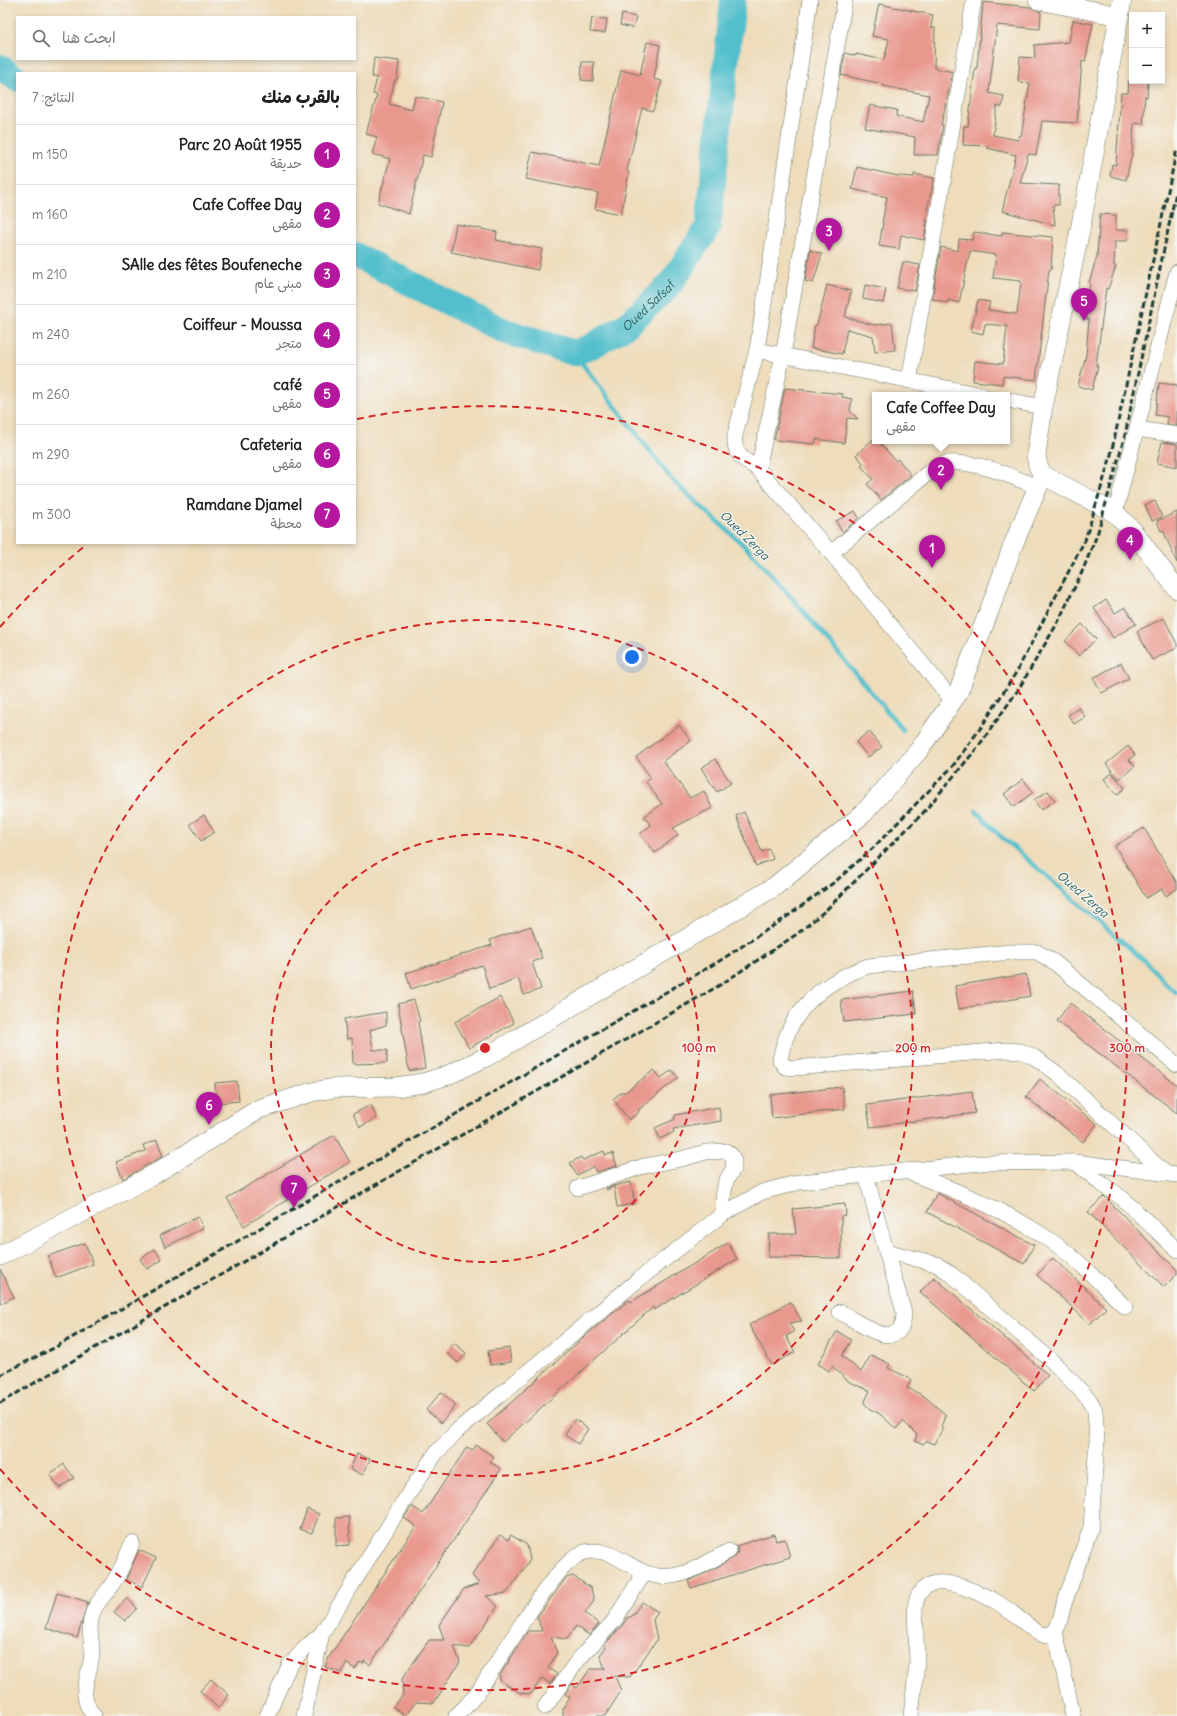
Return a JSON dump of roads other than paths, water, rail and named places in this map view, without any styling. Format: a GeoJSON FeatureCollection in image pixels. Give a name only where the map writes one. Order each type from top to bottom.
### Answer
{"type":"FeatureCollection","features":[{"type":"Feature","properties":{"kind":"main road"},"geometry":{"type":"LineString","coordinates":[[0,1256],[153,1175],[259,1109],[312,1092],[334,1088],[396,1087],[423,1083],[448,1075],[486,1057],[774,887],[864,813],[920,750],[958,693],[1013,545],[1040,481],[1036,455],[1043,407],[1081,225],[1121,8],[1038,0]]}},
{"type":"Feature","properties":{"kind":"main road"},"geometry":{"type":"LineString","coordinates":[[1040,481],[1115,513],[1132,530],[1177,589]]}},
{"type":"Feature","properties":{"kind":"street"},"geometry":{"type":"LineString","coordinates":[[810,0],[757,350],[734,444],[738,454],[758,469],[831,553],[953,701]]}},
{"type":"Feature","properties":{"kind":"street"},"geometry":{"type":"LineString","coordinates":[[758,469],[783,355],[845,0]]}},
{"type":"Feature","properties":{"kind":"street"},"geometry":{"type":"LineString","coordinates":[[909,381],[974,0]]}},
{"type":"Feature","properties":{"kind":"street"},"geometry":{"type":"LineString","coordinates":[[1115,513],[1177,272]]}},
{"type":"Feature","properties":{"kind":"street"},"geometry":{"type":"LineString","coordinates":[[757,350],[966,392]]}},
{"type":"Feature","properties":{"kind":"street"},"geometry":{"type":"LineString","coordinates":[[1010,401],[1043,407]]}},
{"type":"Feature","properties":{"kind":"street"},"geometry":{"type":"LineString","coordinates":[[1137,428],[1177,435]]}},
{"type":"Feature","properties":{"kind":"street"},"geometry":{"type":"LineString","coordinates":[[831,553],[928,473],[946,463],[978,466],[1040,481]]}},
{"type":"Feature","properties":{"kind":"street"},"geometry":{"type":"LineString","coordinates":[[1171,1174],[1058,1074],[1034,1056],[1020,1051],[1006,1050],[794,1068],[785,1067],[780,1060],[782,1047],[799,1012],[824,986],[852,971],[868,966],[1000,952],[1037,952],[1062,968],[1177,1065]]}},
{"type":"Feature","properties":{"kind":"street"},"geometry":{"type":"LineString","coordinates":[[578,1188],[598,1180],[644,1166],[681,1159],[706,1152],[726,1151],[732,1155],[734,1161],[733,1169],[726,1181],[723,1197],[723,1214]]}},
{"type":"Feature","properties":{"kind":"street"},"geometry":{"type":"LineString","coordinates":[[267,1716],[289,1666],[305,1648],[322,1633],[409,1493],[436,1453],[459,1429],[638,1280],[723,1214],[762,1192],[800,1182],[902,1170],[980,1163],[1075,1162],[1171,1174]]}},
{"type":"Feature","properties":{"kind":"street"},"geometry":{"type":"LineString","coordinates":[[1075,1162],[1122,1198],[1177,1250]]}},
{"type":"Feature","properties":{"kind":"street"},"geometry":{"type":"LineString","coordinates":[[902,1170],[949,1188],[989,1206],[1039,1233],[1080,1264],[1125,1307]]}},
{"type":"Feature","properties":{"kind":"street"},"geometry":{"type":"LineString","coordinates":[[840,1312],[866,1327],[880,1333],[890,1335],[896,1334],[902,1329],[904,1322],[904,1312],[866,1175]]}},
{"type":"Feature","properties":{"kind":"street"},"geometry":{"type":"LineString","coordinates":[[886,1251],[936,1264],[951,1274],[1052,1361],[1093,1404],[1098,1439],[1091,1527],[1059,1624],[1054,1631],[1048,1635],[1040,1634],[993,1600],[951,1584],[940,1582],[925,1587],[920,1591],[916,1598],[915,1607],[917,1664],[911,1716]]}},
{"type":"Feature","properties":{"kind":"street"},"geometry":{"type":"LineString","coordinates":[[94,1716],[88,1708],[85,1692],[85,1683],[92,1649],[89,1636],[90,1622],[99,1600],[124,1566],[132,1543]]}},
{"type":"Feature","properties":{"kind":"street"},"geometry":{"type":"LineString","coordinates":[[456,1716],[486,1680],[545,1590],[566,1564],[574,1557],[584,1552],[604,1551],[617,1556],[644,1573],[659,1577],[671,1576],[686,1572],[729,1551]]}},
{"type":"Feature","properties":{"kind":"street"},"geometry":{"type":"LineString","coordinates":[[545,1707],[578,1660],[614,1621],[644,1573]]}},
{"type":"Feature","properties":{"kind":"street"},"geometry":{"type":"LineString","coordinates":[[1054,1631],[1073,1716]]}},
{"type":"Feature","properties":{"kind":"street"},"geometry":{"type":"LineString","coordinates":[[304,1716],[322,1633]]}},
{"type":"Feature","properties":{"kind":"waterway","name":"Oued Safsaf"},"geometry":{"type":"LineString","coordinates":[[356,256],[504,331],[574,353],[592,346],[627,325],[669,286],[708,227],[733,0]]}},
{"type":"Feature","properties":{"kind":"waterway","name":"Oued Safsaf"},"geometry":{"type":"LineString","coordinates":[[0,67],[16,78]]}},
{"type":"Feature","properties":{"kind":"waterway","name":"Oued Zerga"},"geometry":{"type":"LineString","coordinates":[[574,353],[673,481],[749,550],[792,598],[903,730]]}},
{"type":"Feature","properties":{"kind":"waterway","name":"Oued Zerga"},"geometry":{"type":"LineString","coordinates":[[976,811],[998,834],[1145,961],[1170,988],[1177,993]]}},
{"type":"Feature","properties":{"kind":"railway"},"geometry":{"type":"LineString","coordinates":[[0,1375],[54,1348],[721,960],[785,918],[836,881],[873,848],[952,767],[982,726],[1017,671],[1085,540],[1110,459],[1177,149]]}},
{"type":"Feature","properties":{"kind":"railway"},"geometry":{"type":"LineString","coordinates":[[0,1403],[720,985],[797,934],[826,910],[923,813],[978,747],[1018,690],[1058,622],[1082,572],[1097,535],[1125,435],[1177,187]]}},
{"type":"Feature","properties":{"kind":"place","name":"SAlle des fêtes Boufeneche"},"geometry":{"type":"Point","coordinates":[829,251]}},
{"type":"Feature","properties":{"kind":"place","name":"café"},"geometry":{"type":"Point","coordinates":[1084,321]}},
{"type":"Feature","properties":{"kind":"place","name":"Cafe Coffee Day"},"geometry":{"type":"Point","coordinates":[941,490]}},
{"type":"Feature","properties":{"kind":"place","name":"Coiffeur - Moussa"},"geometry":{"type":"Point","coordinates":[1130,560]}},
{"type":"Feature","properties":{"kind":"place","name":"Parc 20 Août 1955"},"geometry":{"type":"Point","coordinates":[932,568]}},
{"type":"Feature","properties":{"kind":"place","name":"Cafeteria"},"geometry":{"type":"Point","coordinates":[209,1125]}},
{"type":"Feature","properties":{"kind":"place","name":"Ramdane Djamel"},"geometry":{"type":"Point","coordinates":[294,1208]}}]}
